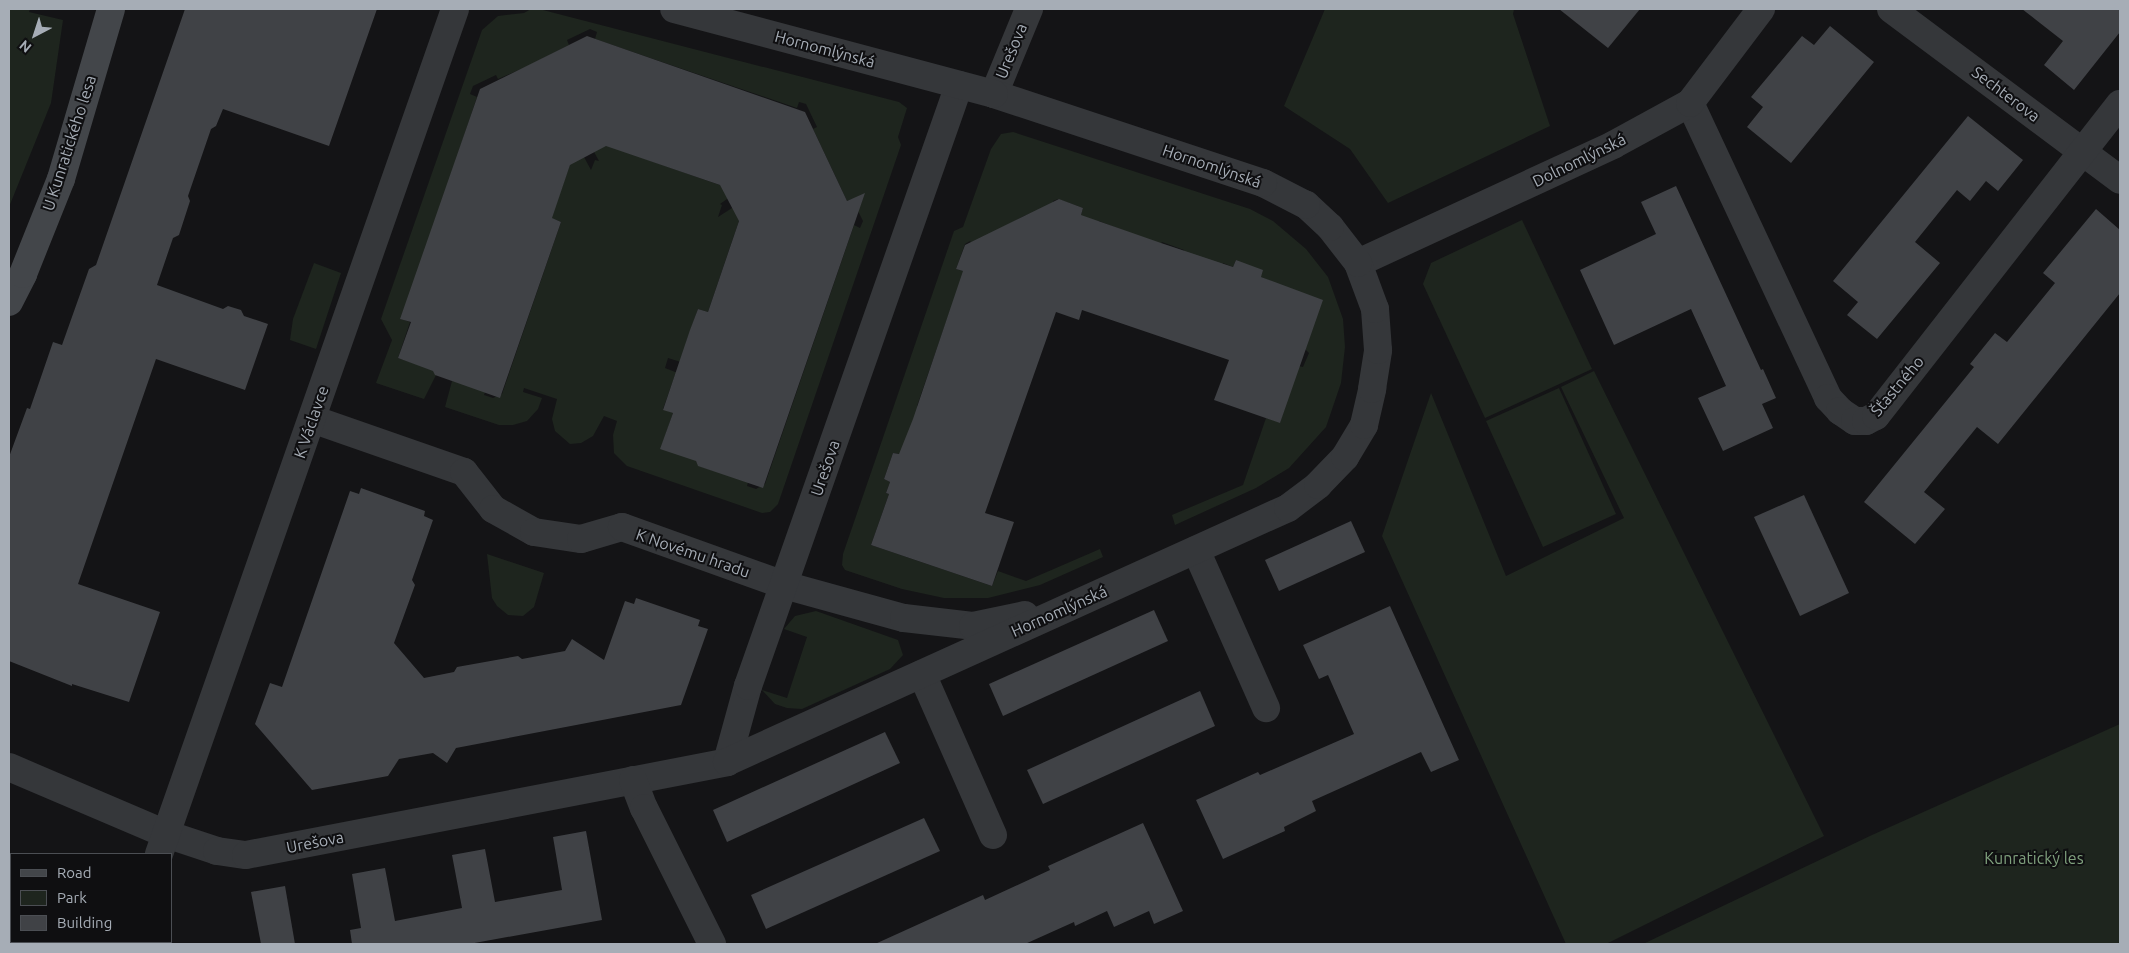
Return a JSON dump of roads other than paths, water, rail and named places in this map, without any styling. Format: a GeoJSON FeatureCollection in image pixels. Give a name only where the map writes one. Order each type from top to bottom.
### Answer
{"type":"FeatureCollection","features":[{"type":"Feature","properties":{"kind":"street","name":"U Kunratického lesa"},"geometry":{"type":"LineString","coordinates":[[9,302],[23,274],[61,179],[111,9]]}},
{"type":"Feature","properties":{"kind":"street","name":"K Václavce"},"geometry":{"type":"LineString","coordinates":[[163,844],[455,9]]}},
{"type":"Feature","properties":{"kind":"street","name":"Hornomlýnská"},"geometry":{"type":"LineString","coordinates":[[674,9],[994,94],[1263,183],[1306,205],[1330,228],[1358,263],[1375,309],[1378,350],[1364,425],[1346,457],[1318,485],[1288,508],[727,762]]}},
{"type":"Feature","properties":{"kind":"street","name":"Urešova"},"geometry":{"type":"LineString","coordinates":[[994,94],[1029,9]]}},
{"type":"Feature","properties":{"kind":"street","name":"Dolnomlýnská"},"geometry":{"type":"LineString","coordinates":[[1358,263],[1613,145],[1690,103],[1762,9]]}},
{"type":"Feature","properties":{"kind":"street","name":"Sechterova"},"geometry":{"type":"LineString","coordinates":[[1891,9],[2120,180]]}},
{"type":"Feature","properties":{"kind":"street","name":"Urešova"},"geometry":{"type":"LineString","coordinates":[[9,767],[163,844],[246,855],[727,762],[742,704],[959,85]]}},
{"type":"Feature","properties":{"kind":"street","name":"Šťastného"},"geometry":{"type":"LineString","coordinates":[[1690,103],[1828,398],[1840,411],[1855,420],[1866,422],[1876,416],[2081,151],[2120,104]]}},
{"type":"Feature","properties":{"kind":"street","name":"K Novému hradu"},"geometry":{"type":"LineString","coordinates":[[312,419],[464,472],[494,509],[534,532],[581,538],[622,527],[784,585],[904,618],[973,626],[1072,605]]}},
{"type":"Feature","properties":{"kind":"street"},"geometry":{"type":"LineString","coordinates":[[1196,550],[1266,708]]}},
{"type":"Feature","properties":{"kind":"street"},"geometry":{"type":"LineString","coordinates":[[922,674],[993,835]]}},
{"type":"Feature","properties":{"kind":"street"},"geometry":{"type":"LineString","coordinates":[[633,780],[644,808],[712,944]]}},
{"type":"Feature","properties":{"kind":"park label","name":"Kunratický les"},"geometry":{"type":"Point","coordinates":[2034,858]}}]}
